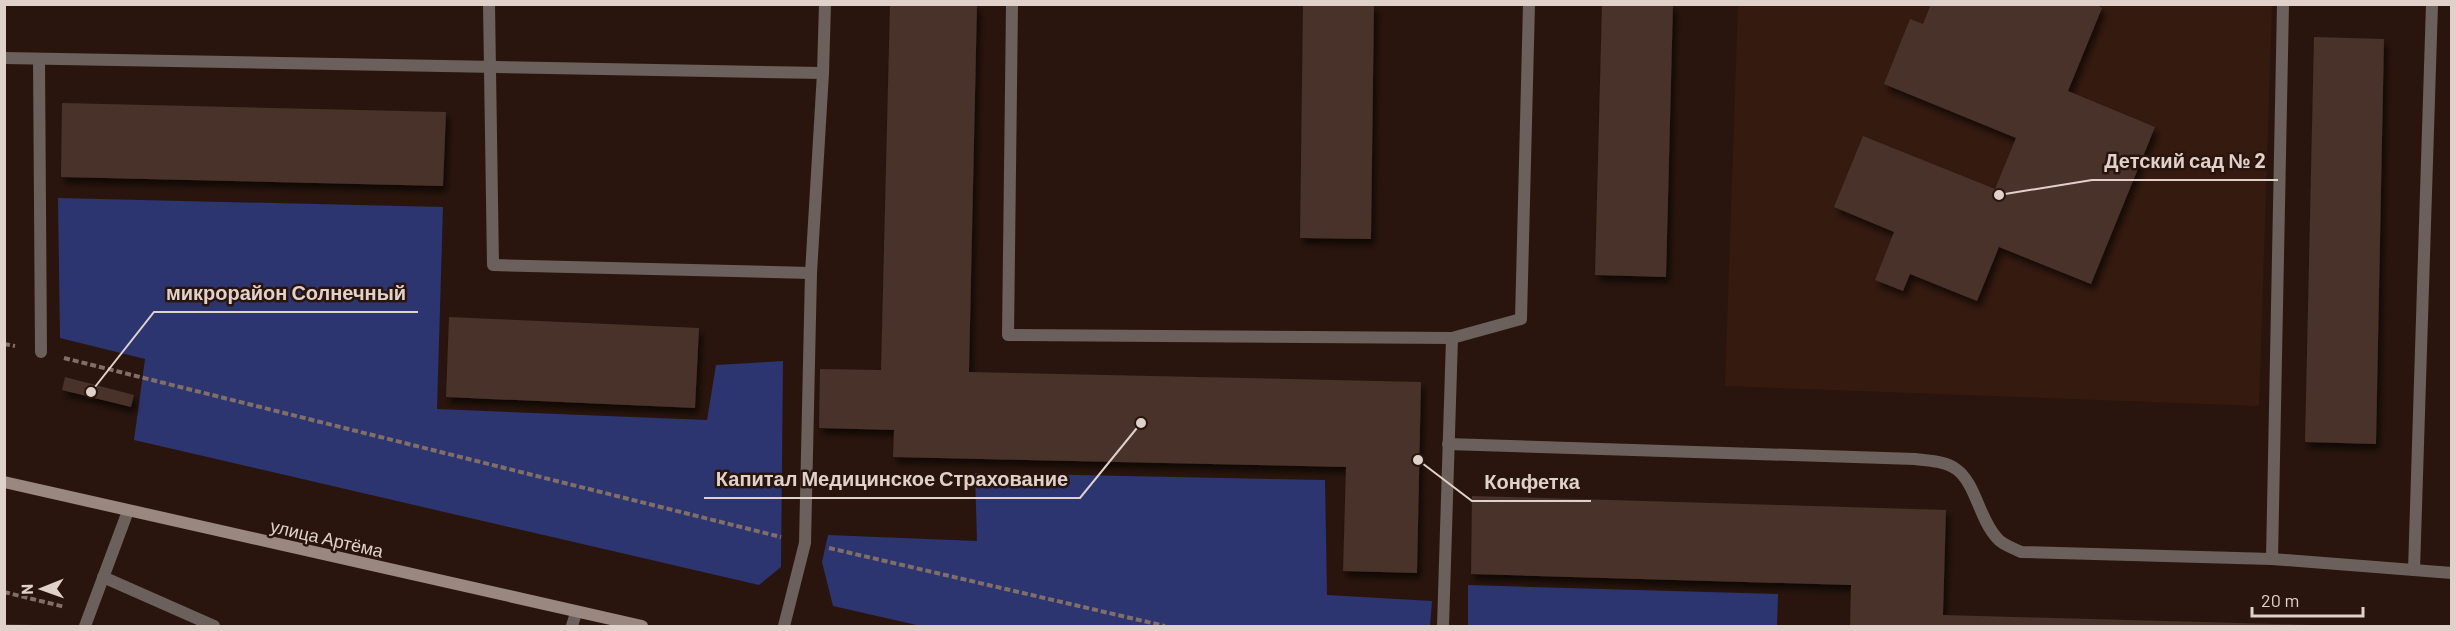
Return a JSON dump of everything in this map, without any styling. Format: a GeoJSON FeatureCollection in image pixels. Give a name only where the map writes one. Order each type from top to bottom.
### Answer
{"type":"FeatureCollection","features":[{"type":"Feature","properties":{"kind":"main road","name":"улица Артёма"},"geometry":{"type":"LineString","coordinates":[[4,482],[642,627]]}},
{"type":"Feature","properties":{"kind":"lane"},"geometry":{"type":"LineString","coordinates":[[489,4],[493,265],[811,273]]}},
{"type":"Feature","properties":{"kind":"lane"},"geometry":{"type":"LineString","coordinates":[[784,627],[805,543],[811,273],[825,4]]}},
{"type":"Feature","properties":{"kind":"lane"},"geometry":{"type":"LineString","coordinates":[[1012,4],[1008,335],[1452,338],[1521,319],[1529,4]]}},
{"type":"Feature","properties":{"kind":"lane"},"geometry":{"type":"LineString","coordinates":[[2272,559],[2283,4]]}},
{"type":"Feature","properties":{"kind":"lane"},"geometry":{"type":"LineString","coordinates":[[2414,570],[2432,4]]}},
{"type":"Feature","properties":{"kind":"lane"},"geometry":{"type":"LineString","coordinates":[[4,58],[823,73]]}},
{"type":"Feature","properties":{"kind":"lane"},"geometry":{"type":"LineString","coordinates":[[39,59],[41,352]]}},
{"type":"Feature","properties":{"kind":"lane"},"geometry":{"type":"LineString","coordinates":[[1443,627],[1452,338]]}},
{"type":"Feature","properties":{"kind":"lane"},"geometry":{"type":"LineString","coordinates":[[1448,444],[1915,459],[1941,462],[1957,470],[1969,484],[1982,518],[1998,540],[2021,552],[2272,559],[2451,573]]}},
{"type":"Feature","properties":{"kind":"lane"},"geometry":{"type":"LineString","coordinates":[[85,627],[128,511]]}},
{"type":"Feature","properties":{"kind":"lane"},"geometry":{"type":"LineString","coordinates":[[103,577],[214,627]]}},
{"type":"Feature","properties":{"kind":"lane"},"geometry":{"type":"LineString","coordinates":[[572,627],[576,613]]}},
{"type":"Feature","properties":{"kind":"path"},"geometry":{"type":"LineString","coordinates":[[4,344],[805,543],[1165,627]]}},
{"type":"Feature","properties":{"kind":"path"},"geometry":{"type":"LineString","coordinates":[[4,592],[90,613]]}},
{"type":"Feature","properties":{"kind":"shaded area"},"geometry":{"type":"Polygon","coordinates":[[[1738,5],[2272,5],[2259,406],[1725,386],[1738,5]]]}},
{"type":"Feature","properties":{"kind":"shaded area"},"geometry":{"type":"Polygon","coordinates":[[[58,198],[443,207],[437,409],[707,420],[716,365],[783,361],[781,567],[759,585],[134,440],[145,359],[60,338],[58,198]]]}},
{"type":"Feature","properties":{"kind":"shaded area"},"geometry":{"type":"Polygon","coordinates":[[[975,473],[1325,480],[1327,595],[1432,601],[1430,626],[921,626],[833,606],[822,562],[828,535],[977,541],[975,473]]]}},
{"type":"Feature","properties":{"kind":"shaded area"},"geometry":{"type":"Polygon","coordinates":[[[1468,585],[1778,594],[1777,626],[1468,626],[1468,585]]]}},
{"type":"Feature","properties":{"kind":"building"},"geometry":{"type":"Polygon","coordinates":[[[890,4],[977,4],[969,372],[1421,382],[1417,573],[1343,571],[1346,467],[893,457],[894,430],[819,428],[820,369],[881,370],[890,4]]]}},
{"type":"Feature","properties":{"kind":"building"},"geometry":{"type":"Polygon","coordinates":[[[1303,4],[1374,4],[1371,239],[1300,238],[1303,4]]]}},
{"type":"Feature","properties":{"kind":"building"},"geometry":{"type":"Polygon","coordinates":[[[1602,4],[1673,4],[1666,277],[1595,275],[1602,4]]]}},
{"type":"Feature","properties":{"kind":"building"},"geometry":{"type":"Polygon","coordinates":[[[1931,4],[2095,4],[2102,8],[2068,91],[2155,127],[2091,284],[1999,247],[1977,301],[1910,274],[1903,291],[1875,280],[1894,232],[1834,207],[1863,136],[1995,189],[2016,138],[1884,84],[1910,19],[1923,24],[1931,4]]]}},
{"type":"Feature","properties":{"kind":"building"},"geometry":{"type":"Polygon","coordinates":[[[2314,37],[2384,39],[2376,444],[2305,442],[2314,37]]]}},
{"type":"Feature","properties":{"kind":"building"},"geometry":{"type":"Polygon","coordinates":[[[62,103],[446,112],[443,186],[61,177],[62,103]]]}},
{"type":"Feature","properties":{"kind":"building"},"geometry":{"type":"Polygon","coordinates":[[[449,317],[699,328],[695,408],[446,397],[449,317]]]}},
{"type":"Feature","properties":{"kind":"building"},"geometry":{"type":"Polygon","coordinates":[[[65,377],[134,395],[131,407],[62,390],[65,377]]]}},
{"type":"Feature","properties":{"kind":"building"},"geometry":{"type":"Polygon","coordinates":[[[1472,496],[1946,510],[1943,615],[2315,626],[1850,626],[1851,585],[1471,574],[1472,496]]]}},
{"type":"Feature","properties":{"kind":"building"},"geometry":{"type":"Polygon","coordinates":[[[4,624],[36,625],[36,626],[4,626],[4,624]]]}},
{"type":"Feature","properties":{"kind":"place","name":"Детский сад № 2"},"geometry":{"type":"Point","coordinates":[1999,195]}},
{"type":"Feature","properties":{"kind":"place","name":"микрорайон Солнечный"},"geometry":{"type":"Point","coordinates":[91,392]}},
{"type":"Feature","properties":{"kind":"place","name":"Капитал Медицинское Страхование"},"geometry":{"type":"Point","coordinates":[1141,423]}},
{"type":"Feature","properties":{"kind":"place","name":"Конфетка"},"geometry":{"type":"Point","coordinates":[1418,460]}}]}
